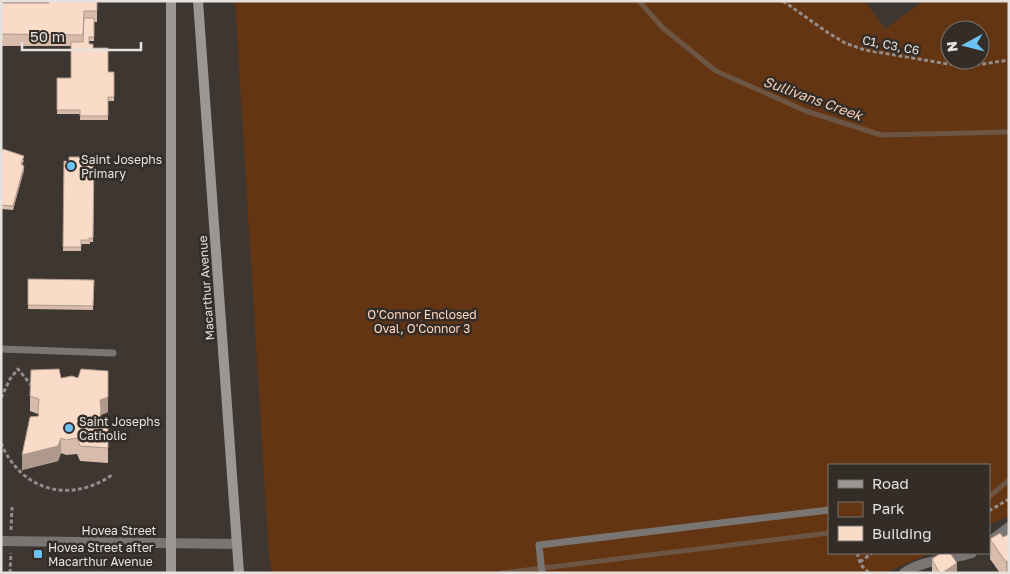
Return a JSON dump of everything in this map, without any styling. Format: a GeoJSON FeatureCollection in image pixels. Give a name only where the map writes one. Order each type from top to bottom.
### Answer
{"type":"FeatureCollection","features":[{"type":"Feature","properties":{"kind":"main road"},"geometry":{"type":"LineString","coordinates":[[171,1],[171,573]]}},
{"type":"Feature","properties":{"kind":"main road","name":"Macarthur Avenue"},"geometry":{"type":"LineString","coordinates":[[198,1],[239,573]]}},
{"type":"Feature","properties":{"kind":"street"},"geometry":{"type":"LineString","coordinates":[[990,541],[1009,528]]}},
{"type":"Feature","properties":{"kind":"street","name":"Hovea Street"},"geometry":{"type":"LineString","coordinates":[[1,541],[237,544]]}},
{"type":"Feature","properties":{"kind":"street"},"geometry":{"type":"LineString","coordinates":[[904,573],[926,563],[967,554]]}},
{"type":"Feature","properties":{"kind":"lane"},"geometry":{"type":"LineString","coordinates":[[1,349],[112,353]]}},
{"type":"Feature","properties":{"kind":"lane"},"geometry":{"type":"LineString","coordinates":[[542,572],[539,545],[828,510]]}},
{"type":"Feature","properties":{"kind":"path","name":"C1, C3, C6"},"geometry":{"type":"LineString","coordinates":[[783,1],[845,43],[865,50],[948,64],[983,64],[1009,60]]}},
{"type":"Feature","properties":{"kind":"path"},"geometry":{"type":"LineString","coordinates":[[1,398],[10,379],[18,370],[31,385]]}},
{"type":"Feature","properties":{"kind":"path"},"geometry":{"type":"LineString","coordinates":[[1,444],[21,473],[42,486],[54,490],[66,491],[91,487],[112,475]]}},
{"type":"Feature","properties":{"kind":"path"},"geometry":{"type":"LineString","coordinates":[[990,510],[1009,499]]}},
{"type":"Feature","properties":{"kind":"path"},"geometry":{"type":"LineString","coordinates":[[857,554],[864,569],[869,573]]}},
{"type":"Feature","properties":{"kind":"path"},"geometry":{"type":"LineString","coordinates":[[860,562],[871,554]]}},
{"type":"Feature","properties":{"kind":"green space","name":"O'Connor Enclosed Oval, O'Connor 3"},"geometry":{"type":"Polygon","coordinates":[[[235,1],[865,1],[885,29],[924,1],[1009,1],[1009,516],[990,525],[990,464],[828,464],[828,554],[929,554],[885,573],[272,573],[269,559],[235,1]]]}},
{"type":"Feature","properties":{"kind":"building"},"geometry":{"type":"Polygon","coordinates":[[[1,1],[3,3],[49,3],[49,1],[97,1],[97,11],[84,11],[83,35],[1,34],[1,1]]]}},
{"type":"Feature","properties":{"kind":"building"},"geometry":{"type":"Polygon","coordinates":[[[84,18],[94,18],[94,37],[89,37],[89,44],[93,44],[93,48],[108,48],[108,72],[114,72],[114,97],[108,97],[108,116],[80,116],[80,110],[57,110],[57,78],[71,78],[71,42],[83,42],[84,18]]]}},
{"type":"Feature","properties":{"kind":"building"},"geometry":{"type":"Polygon","coordinates":[[[3,149],[24,156],[21,164],[24,166],[13,206],[1,205],[1,154],[3,149]]]}},
{"type":"Feature","properties":{"kind":"building"},"geometry":{"type":"Polygon","coordinates":[[[69,157],[94,157],[93,238],[81,240],[81,247],[63,247],[64,161],[69,162],[69,157]]]}},
{"type":"Feature","properties":{"kind":"building"},"geometry":{"type":"Polygon","coordinates":[[[28,279],[94,280],[93,306],[28,305],[28,279]]]}},
{"type":"Feature","properties":{"kind":"building","name":"Saint Josephs Catholic"},"geometry":{"type":"Polygon","coordinates":[[[59,369],[61,378],[72,376],[78,378],[81,369],[108,371],[108,397],[100,400],[100,417],[108,419],[108,448],[80,446],[77,438],[66,440],[61,438],[58,446],[22,455],[30,417],[39,416],[39,399],[30,396],[31,370],[59,369]]]}},
{"type":"Feature","properties":{"kind":"building"},"geometry":{"type":"Polygon","coordinates":[[[1000,533],[1003,537],[1009,534],[1009,560],[1006,562],[990,539],[1000,533]]]}},
{"type":"Feature","properties":{"kind":"building"},"geometry":{"type":"Polygon","coordinates":[[[940,554],[951,554],[957,563],[942,573],[937,573],[939,572],[932,559],[940,554]]]}},
{"type":"Feature","properties":{"kind":"waterway","name":"Sullivans Creek"},"geometry":{"type":"LineString","coordinates":[[639,1],[663,28],[716,71],[806,111],[881,135],[1009,132]]}},
{"type":"Feature","properties":{"kind":"waterway"},"geometry":{"type":"LineString","coordinates":[[990,496],[1009,480]]}},
{"type":"Feature","properties":{"kind":"waterway"},"geometry":{"type":"LineString","coordinates":[[501,573],[828,533]]}},
{"type":"Feature","properties":{"kind":"place","name":"Saint Josephs Primary"},"geometry":{"type":"Point","coordinates":[71,166]}},
{"type":"Feature","properties":{"kind":"place","name":"Saint Josephs Catholic"},"geometry":{"type":"Point","coordinates":[69,428]}},
{"type":"Feature","properties":{"kind":"place","name":"Hovea Street after Macarthur Avenue"},"geometry":{"type":"Point","coordinates":[38,554]}}]}
